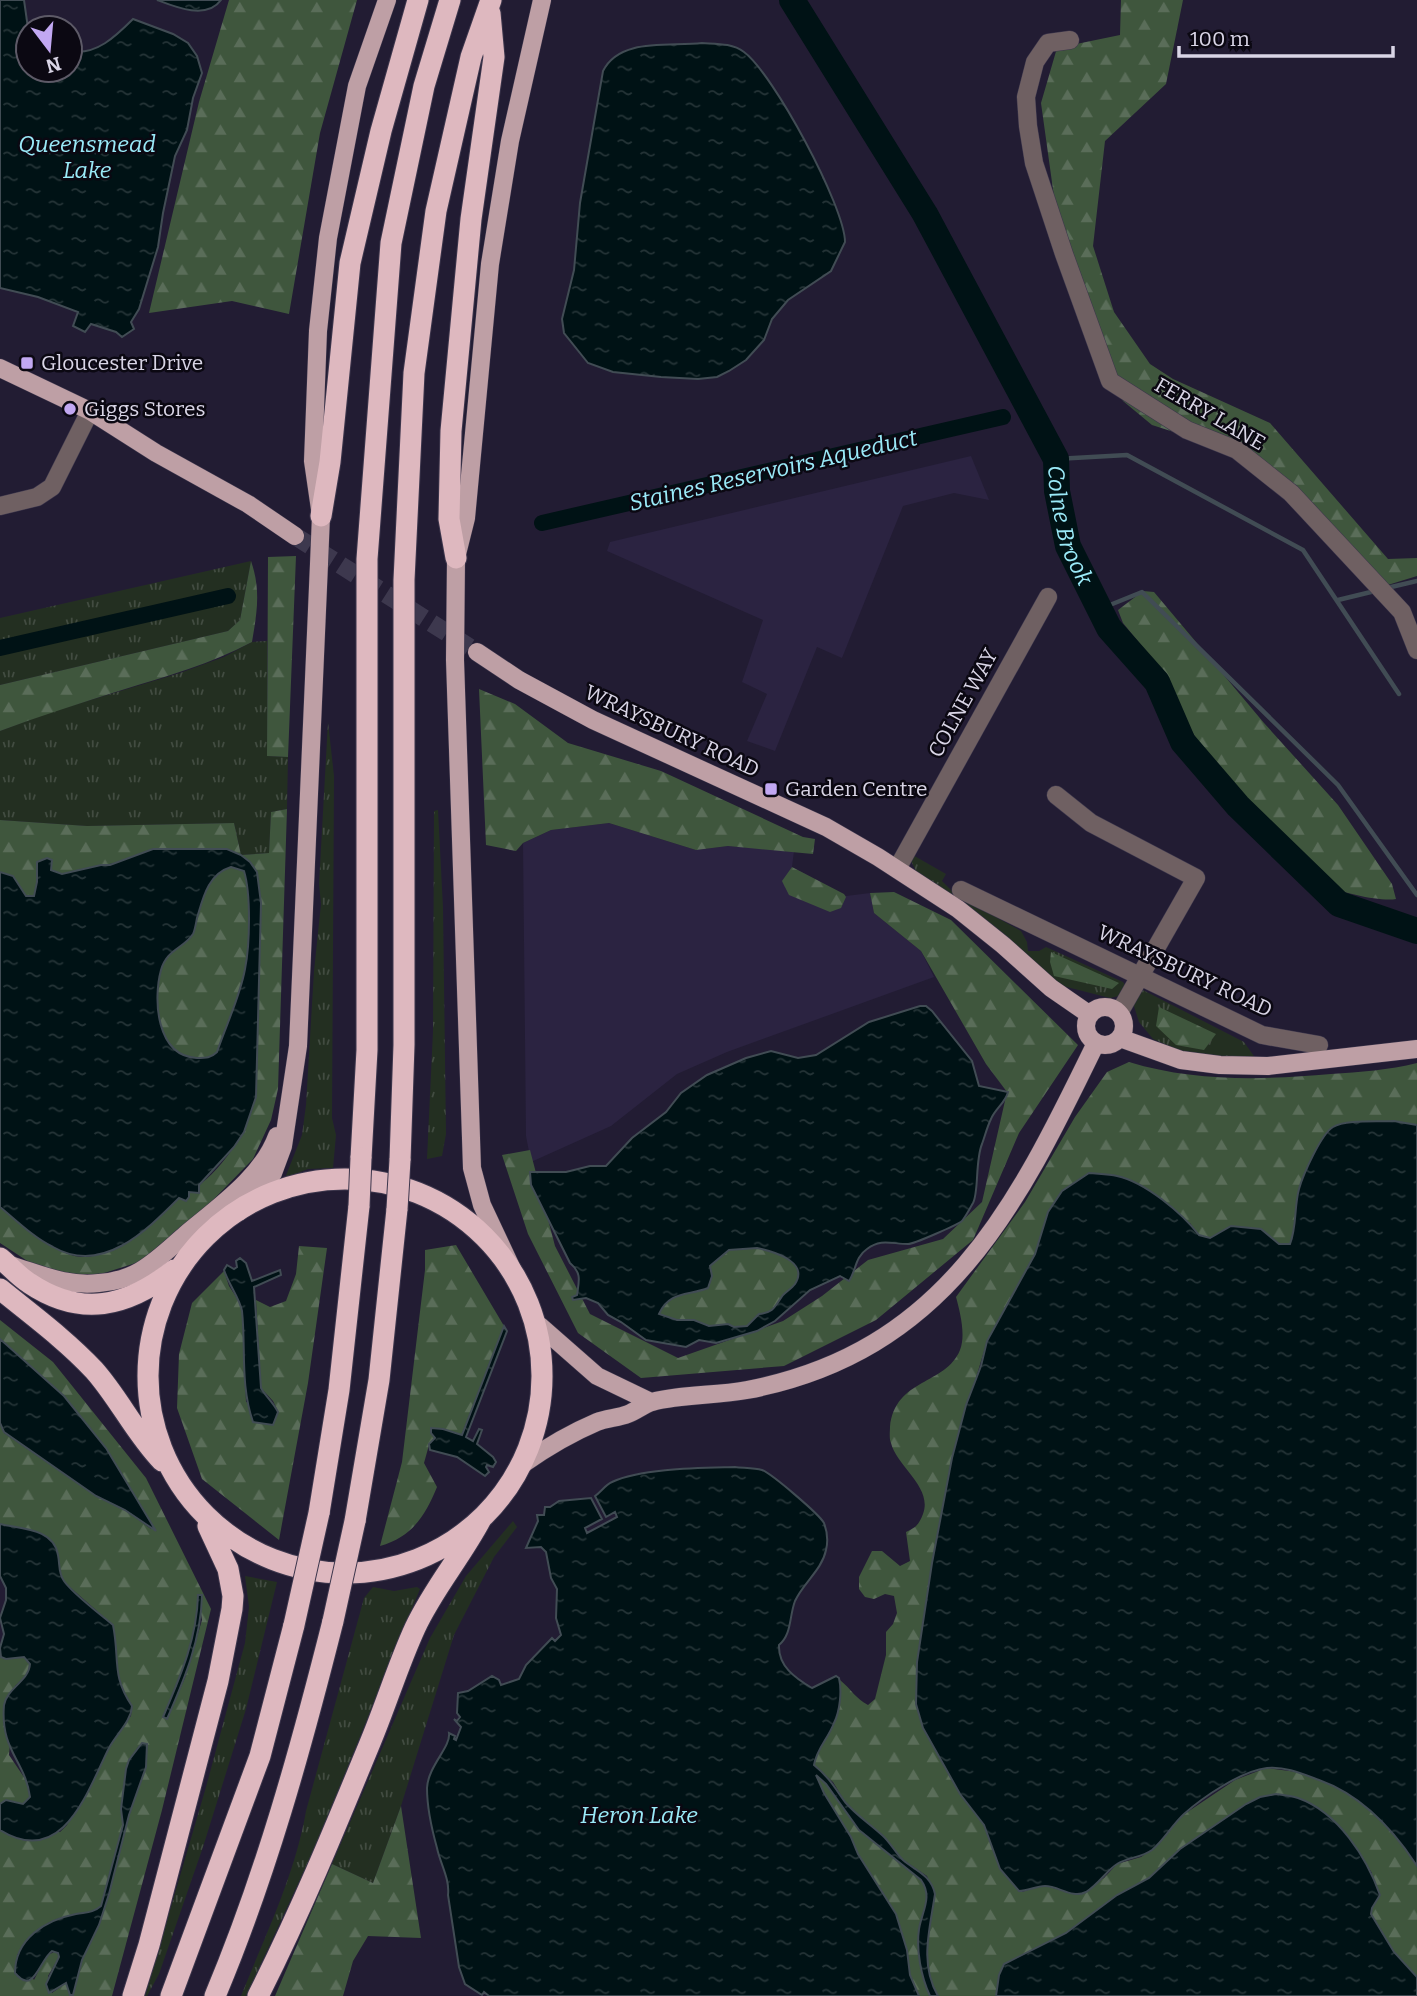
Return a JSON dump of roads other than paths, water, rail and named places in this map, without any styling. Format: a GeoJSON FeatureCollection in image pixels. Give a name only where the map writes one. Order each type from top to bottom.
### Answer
{"type":"FeatureCollection","features":[{"type":"Feature","properties":{"kind":"highway"},"geometry":{"type":"LineString","coordinates":[[321,516],[330,462],[351,263],[381,131],[418,0]]}},
{"type":"Feature","properties":{"kind":"highway"},"geometry":{"type":"LineString","coordinates":[[171,1996],[260,1756],[294,1625],[319,1513],[339,1390],[359,1206],[367,1050],[368,559],[391,243],[424,86],[450,0]]}},
{"type":"Feature","properties":{"kind":"highway"},"geometry":{"type":"LineString","coordinates":[[456,558],[449,519],[451,431],[471,219],[494,57],[490,2]]}},
{"type":"Feature","properties":{"kind":"highway"},"geometry":{"type":"LineString","coordinates":[[215,1996],[262,1872],[305,1732],[355,1521],[379,1380],[397,1209],[404,1045],[404,580],[414,373],[436,211],[471,57],[490,2]]}},
{"type":"Feature","properties":{"kind":"highway"},"geometry":{"type":"LineString","coordinates":[[0,1289],[72,1348],[95,1372],[149,1448],[218,1528],[253,1556],[269,1561],[372,1572],[411,1561],[442,1545],[489,1505],[523,1464],[537,1439],[548,1400],[550,1366],[540,1326],[513,1269],[453,1212],[399,1185],[334,1177],[310,1181],[270,1196],[239,1212],[162,1280],[132,1297],[105,1304],[75,1303],[46,1294],[25,1281],[4,1261]]}},
{"type":"Feature","properties":{"kind":"highway"},"geometry":{"type":"LineString","coordinates":[[170,1470],[146,1402],[143,1354],[147,1331],[157,1307],[184,1263]]}},
{"type":"Feature","properties":{"kind":"highway"},"geometry":{"type":"LineString","coordinates":[[133,1996],[149,1945],[218,1681],[232,1609],[229,1569],[195,1500]]}},
{"type":"Feature","properties":{"kind":"highway"},"geometry":{"type":"LineString","coordinates":[[258,1996],[290,1933],[414,1629],[440,1581],[465,1549],[489,1505]]}},
{"type":"Feature","properties":{"kind":"main road"},"geometry":{"type":"LineString","coordinates":[[239,1212],[273,1173],[283,1146],[298,1046],[321,516],[313,461],[318,331],[328,238],[357,86],[387,0]]}},
{"type":"Feature","properties":{"kind":"main road"},"geometry":{"type":"LineString","coordinates":[[513,1269],[482,1205],[472,1168],[455,660],[456,558],[466,518],[490,264],[510,141],[542,0]]}},
{"type":"Feature","properties":{"kind":"main road"},"geometry":{"type":"LineString","coordinates":[[0,368],[90,411],[156,453],[248,504],[295,536]]}},
{"type":"Feature","properties":{"kind":"main road","name":"WRAYSBURY ROAD"},"geometry":{"type":"LineString","coordinates":[[477,652],[519,680],[593,720],[826,827],[897,869],[958,909],[1051,988],[1090,1015]]}},
{"type":"Feature","properties":{"kind":"main road"},"geometry":{"type":"LineString","coordinates":[[1108,1007],[1119,1013],[1125,1026],[1121,1038],[1108,1045],[1096,1043],[1087,1032],[1090,1015],[1108,1007]]}},
{"type":"Feature","properties":{"kind":"main road"},"geometry":{"type":"LineString","coordinates":[[1121,1038],[1181,1060],[1220,1065],[1268,1066],[1417,1049]]}},
{"type":"Feature","properties":{"kind":"main road"},"geometry":{"type":"LineString","coordinates":[[523,1464],[552,1444],[600,1421],[626,1415],[651,1402],[748,1390],[818,1370],[848,1358],[896,1329],[933,1299],[991,1234],[1062,1112],[1096,1043]]}},
{"type":"Feature","properties":{"kind":"main road"},"geometry":{"type":"LineString","coordinates":[[4,1261],[42,1277],[77,1283],[102,1283],[137,1273],[215,1209],[257,1169],[275,1143],[289,1105]]}},
{"type":"Feature","properties":{"kind":"main road"},"geometry":{"type":"LineString","coordinates":[[540,1326],[597,1376],[651,1402]]}},
{"type":"Feature","properties":{"kind":"street","name":"FERRY LANE"},"geometry":{"type":"LineString","coordinates":[[1070,40],[1048,43],[1035,62],[1026,97],[1028,126],[1034,163],[1110,381],[1188,430],[1237,450],[1291,492],[1402,612],[1417,650]]}},
{"type":"Feature","properties":{"kind":"street"},"geometry":{"type":"LineString","coordinates":[[0,506],[37,497],[52,487],[90,411]]}},
{"type":"Feature","properties":{"kind":"street","name":"COLNE WAY"},"geometry":{"type":"LineString","coordinates":[[897,869],[1048,597]]}},
{"type":"Feature","properties":{"kind":"street"},"geometry":{"type":"LineString","coordinates":[[1056,794],[1091,823],[1196,878],[1119,1013]]}},
{"type":"Feature","properties":{"kind":"street","name":"WRAYSBURY ROAD"},"geometry":{"type":"LineString","coordinates":[[961,890],[1262,1035],[1319,1045]]}},
{"type":"Feature","properties":{"kind":"water","name":"Queensmead Lake"},"geometry":{"type":"Polygon","coordinates":[[[0,0],[24,0],[26,14],[14,14],[14,84],[84,84],[84,51],[105,43],[133,19],[173,34],[188,43],[197,56],[202,73],[193,98],[187,130],[175,156],[158,247],[139,309],[131,322],[134,329],[122,337],[116,332],[91,324],[85,332],[73,326],[78,312],[38,297],[0,288],[0,0]]]}},
{"type":"Feature","properties":{"kind":"water"},"geometry":{"type":"Polygon","coordinates":[[[157,0],[221,0],[215,6],[199,11],[157,0]]]}},
{"type":"Feature","properties":{"kind":"water"},"geometry":{"type":"Polygon","coordinates":[[[724,44],[739,49],[757,65],[789,112],[821,172],[842,225],[845,242],[831,271],[788,300],[772,319],[764,340],[746,360],[729,371],[717,377],[698,379],[613,372],[588,363],[564,333],[562,319],[574,270],[580,203],[603,71],[611,60],[633,48],[724,44]]]}},
{"type":"Feature","properties":{"kind":"water"},"geometry":{"type":"Polygon","coordinates":[[[153,849],[227,849],[241,855],[257,872],[261,903],[256,1097],[244,1132],[199,1185],[199,1193],[189,1192],[186,1201],[179,1198],[152,1224],[122,1246],[89,1256],[71,1254],[53,1247],[0,1207],[0,872],[13,876],[26,896],[34,896],[37,862],[47,858],[52,860],[51,870],[62,874],[110,865],[153,849]],[[231,867],[217,875],[208,888],[193,934],[171,953],[161,970],[157,996],[161,1024],[165,1037],[183,1055],[203,1058],[217,1052],[240,990],[249,933],[248,893],[244,871],[231,867]]]}},
{"type":"Feature","properties":{"kind":"water"},"geometry":{"type":"Polygon","coordinates":[[[926,1006],[972,1061],[979,1086],[1008,1092],[987,1128],[980,1151],[975,1198],[962,1221],[912,1243],[882,1243],[872,1246],[860,1256],[849,1281],[840,1276],[810,1290],[775,1321],[757,1331],[716,1343],[699,1340],[686,1347],[646,1340],[608,1315],[598,1303],[586,1298],[573,1300],[572,1297],[577,1295],[578,1274],[531,1185],[530,1172],[566,1172],[590,1166],[606,1166],[632,1138],[666,1112],[681,1093],[707,1075],[746,1058],[771,1051],[798,1058],[816,1055],[869,1022],[926,1006]],[[757,1248],[729,1250],[710,1266],[712,1276],[708,1288],[668,1301],[659,1314],[677,1320],[694,1320],[709,1326],[728,1324],[734,1327],[747,1326],[759,1314],[774,1308],[795,1284],[797,1269],[787,1258],[757,1248]]]}},
{"type":"Feature","properties":{"kind":"water"},"geometry":{"type":"Polygon","coordinates":[[[1394,1121],[1417,1125],[1417,1866],[1387,1826],[1349,1795],[1300,1773],[1267,1768],[1234,1779],[1201,1800],[1184,1814],[1152,1850],[1117,1864],[1086,1892],[1076,1894],[1045,1886],[1019,1891],[1000,1869],[984,1825],[960,1794],[923,1728],[916,1704],[917,1662],[952,1458],[966,1405],[987,1341],[1035,1254],[1048,1212],[1062,1191],[1089,1173],[1110,1175],[1128,1179],[1151,1192],[1173,1208],[1199,1235],[1210,1238],[1231,1226],[1261,1229],[1279,1244],[1290,1244],[1301,1183],[1313,1155],[1328,1131],[1338,1124],[1394,1121]]]}},
{"type":"Feature","properties":{"kind":"water"},"geometry":{"type":"Polygon","coordinates":[[[240,1258],[246,1263],[252,1281],[280,1270],[281,1275],[254,1287],[261,1388],[278,1412],[273,1425],[253,1422],[246,1394],[242,1311],[224,1270],[227,1265],[234,1269],[237,1267],[236,1261],[240,1258]]]}},
{"type":"Feature","properties":{"kind":"water"},"geometry":{"type":"Polygon","coordinates":[[[504,1326],[507,1331],[466,1437],[473,1441],[479,1429],[482,1430],[477,1444],[496,1462],[493,1467],[487,1465],[489,1472],[485,1476],[457,1457],[430,1450],[429,1444],[435,1438],[431,1428],[462,1435],[504,1326]]]}},
{"type":"Feature","properties":{"kind":"water"},"geometry":{"type":"Polygon","coordinates":[[[0,1339],[64,1396],[106,1448],[156,1531],[125,1510],[96,1496],[4,1432],[0,1423],[0,1339]]]}},
{"type":"Feature","properties":{"kind":"water","name":"Heron Lake"},"geometry":{"type":"Polygon","coordinates":[[[735,1467],[759,1469],[767,1473],[805,1503],[824,1523],[827,1547],[824,1557],[795,1601],[779,1652],[789,1671],[812,1688],[836,1676],[839,1678],[838,1713],[814,1765],[849,1807],[885,1838],[903,1860],[930,1882],[935,1894],[927,1958],[932,1984],[938,1996],[930,1996],[919,1954],[919,1929],[926,1904],[926,1892],[921,1880],[859,1830],[826,1784],[816,1775],[858,1854],[896,1914],[907,1950],[910,1975],[919,1996],[489,1996],[484,1992],[482,1995],[465,1984],[459,1967],[448,1883],[438,1854],[427,1788],[431,1772],[447,1744],[449,1733],[455,1736],[456,1740],[461,1727],[454,1719],[457,1721],[460,1717],[457,1713],[458,1693],[468,1691],[492,1676],[499,1680],[501,1685],[519,1679],[526,1665],[552,1638],[555,1641],[561,1635],[556,1618],[557,1589],[551,1578],[546,1552],[541,1547],[526,1548],[538,1521],[537,1515],[544,1515],[545,1507],[559,1501],[591,1498],[602,1519],[585,1528],[587,1533],[617,1517],[615,1512],[606,1517],[595,1496],[612,1482],[655,1471],[735,1467]]]}},
{"type":"Feature","properties":{"kind":"water"},"geometry":{"type":"Polygon","coordinates":[[[0,1524],[35,1531],[50,1539],[58,1555],[64,1581],[113,1625],[121,1685],[132,1706],[129,1717],[109,1748],[81,1804],[70,1820],[56,1833],[41,1840],[22,1839],[0,1830],[0,1804],[6,1800],[23,1804],[30,1797],[23,1773],[9,1745],[4,1705],[9,1694],[26,1675],[30,1664],[24,1657],[1,1657],[0,1648],[4,1634],[0,1618],[6,1600],[6,1588],[0,1576],[0,1524]]]}},
{"type":"Feature","properties":{"kind":"water"},"geometry":{"type":"Polygon","coordinates":[[[198,1595],[202,1595],[199,1628],[186,1674],[167,1719],[163,1717],[191,1642],[198,1595]]]}},
{"type":"Feature","properties":{"kind":"water"},"geometry":{"type":"Polygon","coordinates":[[[142,1743],[147,1744],[146,1767],[129,1815],[109,1894],[99,1925],[82,1960],[73,1995],[70,1995],[66,1983],[49,1993],[46,1984],[59,1957],[58,1953],[52,1951],[32,1979],[27,1981],[15,1973],[20,1950],[43,1926],[101,1906],[123,1825],[121,1809],[126,1769],[129,1760],[142,1743]]]}},
{"type":"Feature","properties":{"kind":"water"},"geometry":{"type":"Polygon","coordinates":[[[1276,1794],[1298,1798],[1326,1814],[1359,1852],[1380,1895],[1371,1914],[1394,1952],[1417,1977],[1417,1996],[996,1996],[999,1975],[1004,1964],[1066,1933],[1117,1895],[1149,1878],[1180,1849],[1246,1804],[1260,1797],[1276,1794]]]}},
{"type":"Feature","properties":{"kind":"waterway","name":"Colne Brook"},"geometry":{"type":"LineString","coordinates":[[792,0],[925,214],[1056,459],[1057,491],[1068,546],[1109,628],[1157,682],[1183,742],[1238,806],[1339,904],[1417,931]]}},
{"type":"Feature","properties":{"kind":"waterway","name":"Staines Reservoirs Aqueduct"},"geometry":{"type":"LineString","coordinates":[[542,523],[1003,417]]}},
{"type":"Feature","properties":{"kind":"waterway"},"geometry":{"type":"LineString","coordinates":[[1056,459],[1127,455],[1303,550],[1399,694]]}},
{"type":"Feature","properties":{"kind":"waterway"},"geometry":{"type":"LineString","coordinates":[[1387,588],[1417,581]]}},
{"type":"Feature","properties":{"kind":"waterway"},"geometry":{"type":"LineString","coordinates":[[1338,600],[1375,591]]}},
{"type":"Feature","properties":{"kind":"waterway"},"geometry":{"type":"LineString","coordinates":[[1100,609],[1142,592],[1338,785],[1417,895]]}},
{"type":"Feature","properties":{"kind":"waterway","name":"Staines Reservoirs Aqueduct"},"geometry":{"type":"LineString","coordinates":[[0,648],[228,596]]}},
{"type":"Feature","properties":{"kind":"tunnel"},"geometry":{"type":"LineString","coordinates":[[295,536],[477,652]]}},
{"type":"Feature","properties":{"kind":"place","name":"Gloucester Drive"},"geometry":{"type":"Point","coordinates":[27,363]}},
{"type":"Feature","properties":{"kind":"place","name":"Giggs Stores"},"geometry":{"type":"Point","coordinates":[70,409]}},
{"type":"Feature","properties":{"kind":"place","name":"Garden Centre"},"geometry":{"type":"Point","coordinates":[771,789]}}]}
